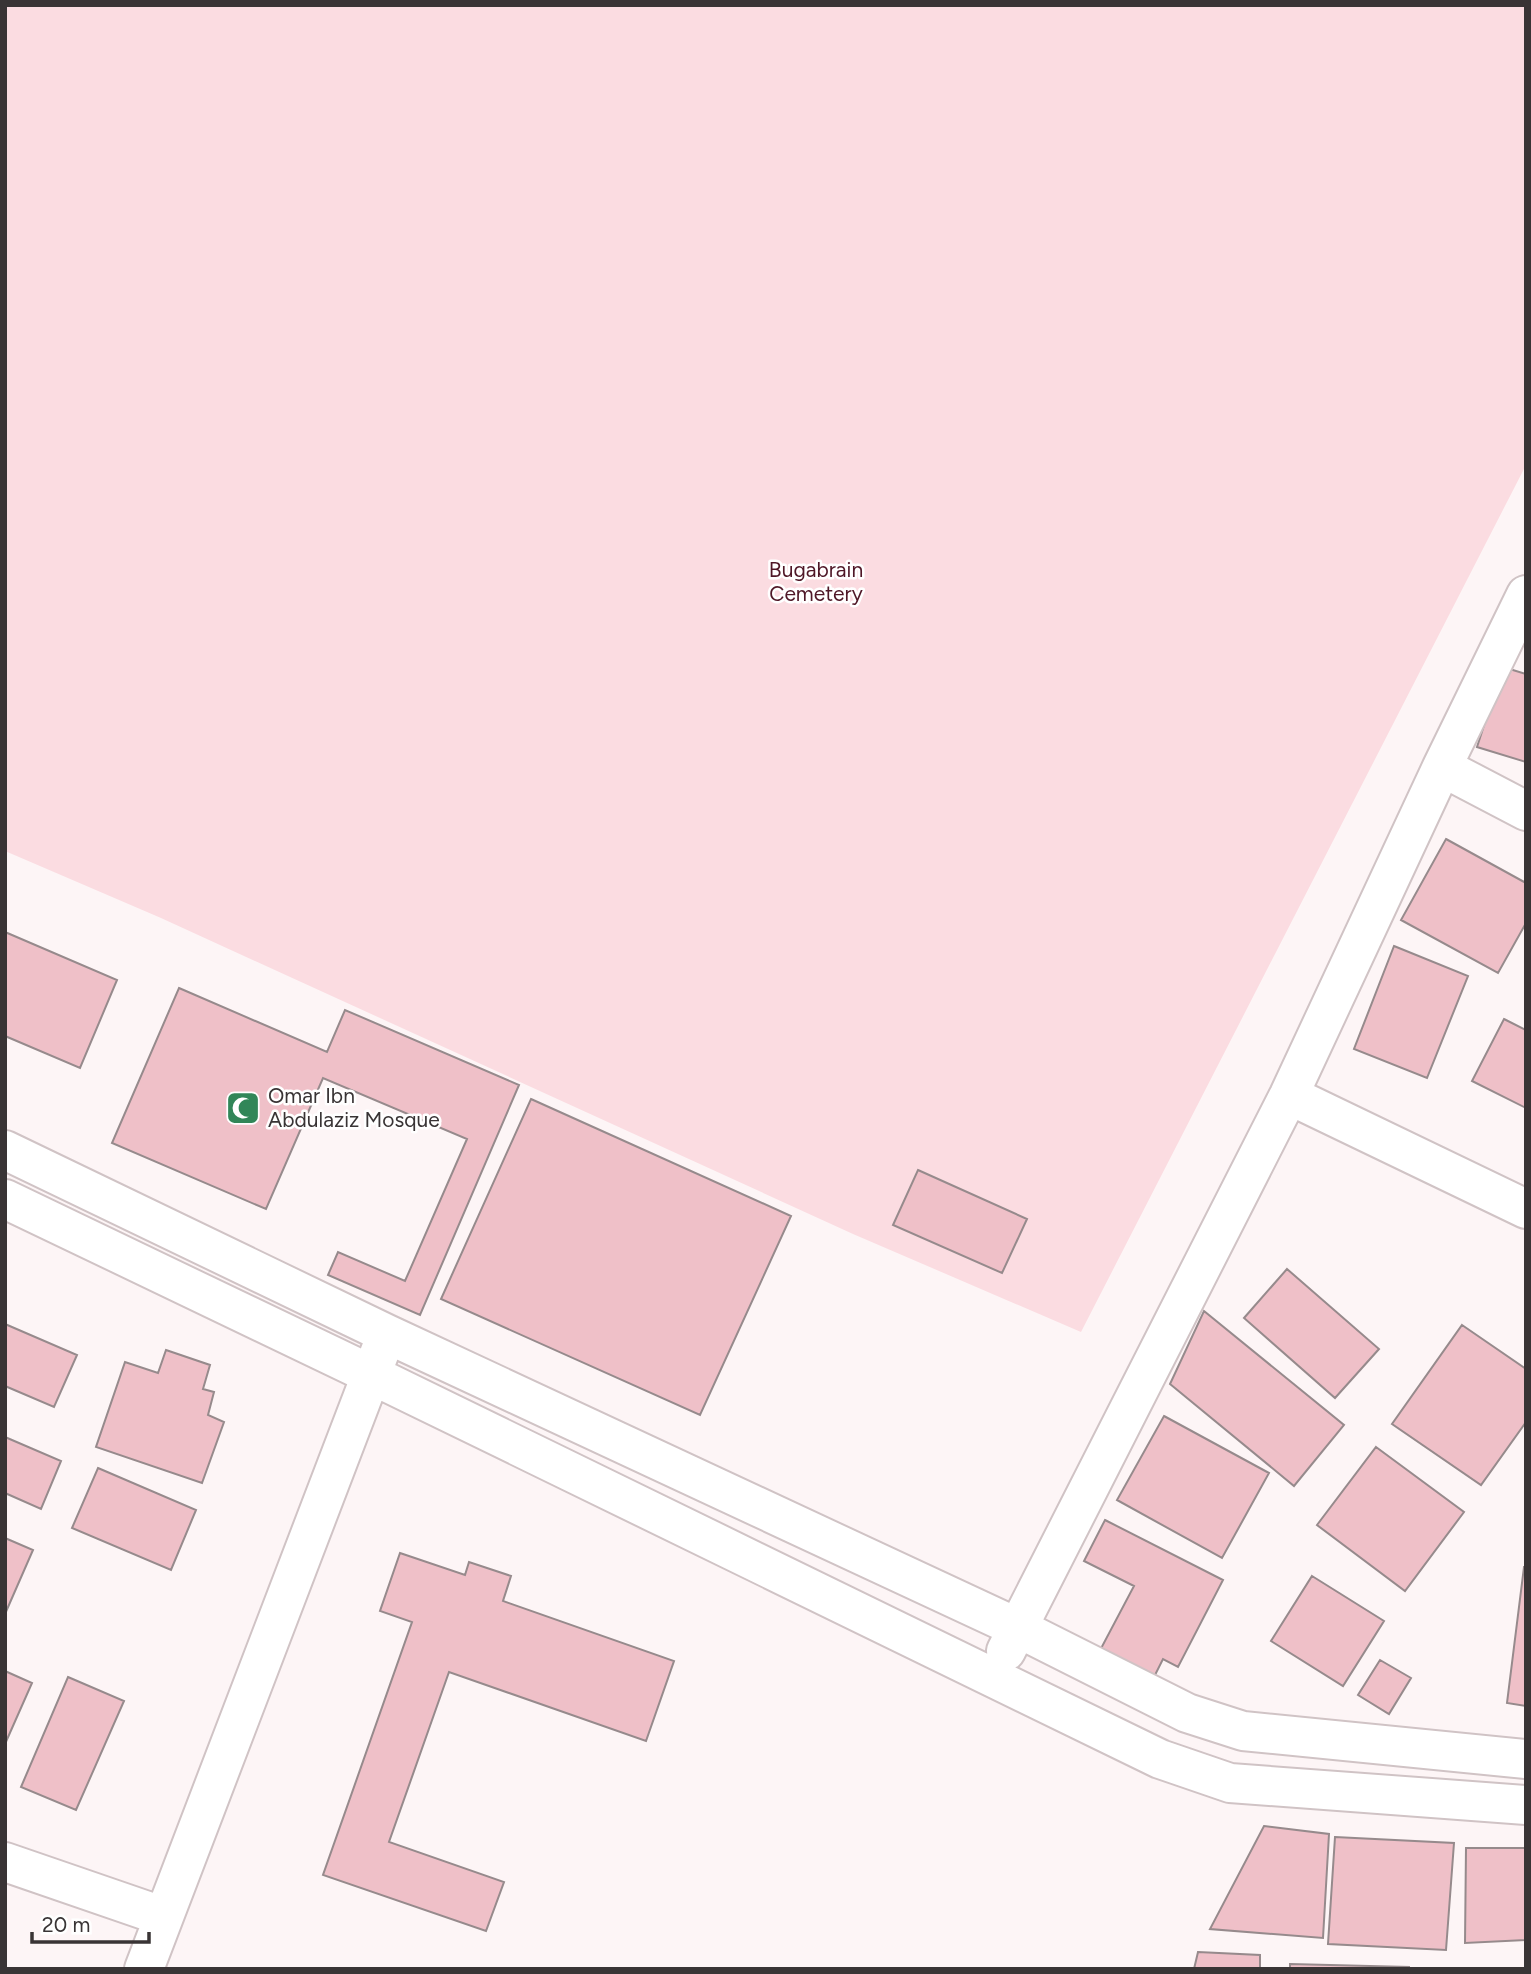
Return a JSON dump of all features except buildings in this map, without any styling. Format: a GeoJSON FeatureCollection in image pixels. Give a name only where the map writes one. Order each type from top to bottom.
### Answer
{"type":"FeatureCollection","features":[{"type":"Feature","properties":{"kind":"street"},"geometry":{"type":"LineString","coordinates":[[992,1677],[1289,1095],[1442,767],[1526,595]]}},
{"type":"Feature","properties":{"kind":"street"},"geometry":{"type":"LineString","coordinates":[[1442,767],[1526,811]]}},
{"type":"Feature","properties":{"kind":"street"},"geometry":{"type":"LineString","coordinates":[[1289,1095],[1526,1209]]}},
{"type":"Feature","properties":{"kind":"street"},"geometry":{"type":"LineString","coordinates":[[9,1163],[387,1334],[1018,1628],[1187,1713],[1243,1731],[1526,1759]]}},
{"type":"Feature","properties":{"kind":"street"},"geometry":{"type":"LineString","coordinates":[[5,1199],[1160,1759],[1230,1783],[1526,1805]]}},
{"type":"Feature","properties":{"kind":"street"},"geometry":{"type":"LineString","coordinates":[[144,1969],[162,1916],[387,1334]]}},
{"type":"Feature","properties":{"kind":"street"},"geometry":{"type":"LineString","coordinates":[[5,1862],[162,1916]]}},
{"type":"Feature","properties":{"kind":"green space","name":"Bugabrain Cemetery"},"geometry":{"type":"Polygon","coordinates":[[[5,5],[1526,5],[1526,465],[1081,1332],[853,1234],[161,918],[5,851],[5,5]]]}},
{"type":"Feature","properties":{"kind":"place","name":"Omar Ibn Abdulaziz Mosque"},"geometry":{"type":"Point","coordinates":[243,1108]}}]}
